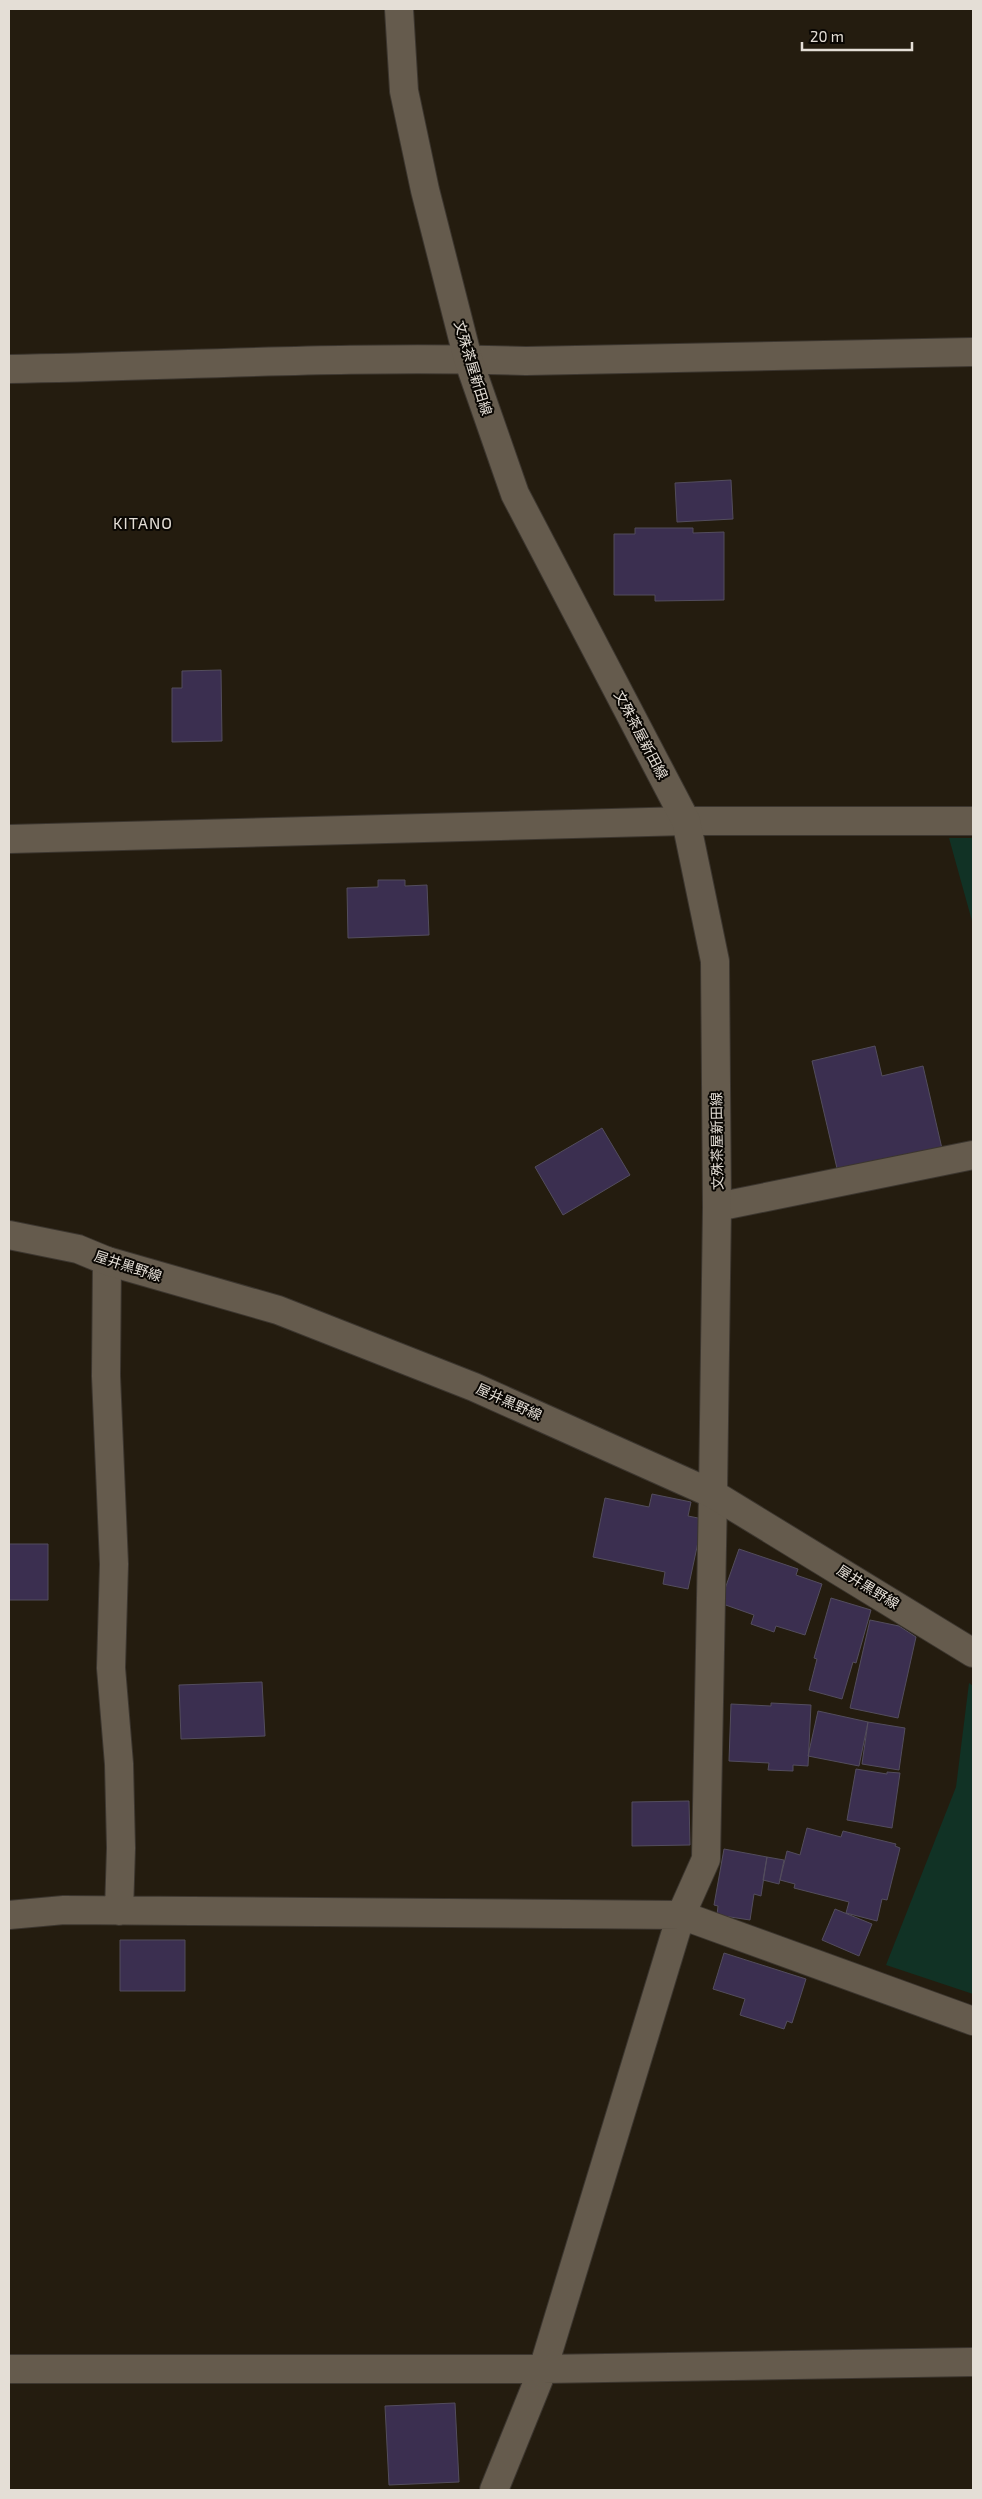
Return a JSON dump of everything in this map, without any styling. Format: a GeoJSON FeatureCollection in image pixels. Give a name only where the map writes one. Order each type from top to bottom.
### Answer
{"type":"FeatureCollection","features":[{"type":"Feature","properties":{"kind":"street","name":"文殊茶屋新田線"},"geometry":{"type":"LineString","coordinates":[[400,9],[404,91],[425,190],[468,359],[514,494],[686,821],[715,961],[718,1207],[706,1859],[681,1915],[543,2369],[494,2490]]}},
{"type":"Feature","properties":{"kind":"street"},"geometry":{"type":"LineString","coordinates":[[9,369],[262,361],[468,359],[526,361],[973,352]]}},
{"type":"Feature","properties":{"kind":"street"},"geometry":{"type":"LineString","coordinates":[[9,839],[686,821],[973,821]]}},
{"type":"Feature","properties":{"kind":"street"},"geometry":{"type":"LineString","coordinates":[[718,1207],[973,1154]]}},
{"type":"Feature","properties":{"kind":"street","name":"屋井黒野線"},"geometry":{"type":"LineString","coordinates":[[9,1235],[78,1249],[107,1261],[278,1310],[474,1387],[714,1494],[973,1653]]}},
{"type":"Feature","properties":{"kind":"street"},"geometry":{"type":"LineString","coordinates":[[107,1261],[106,1376],[114,1564],[111,1668],[119,1764],[119,1911]]}},
{"type":"Feature","properties":{"kind":"street"},"geometry":{"type":"LineString","coordinates":[[9,1915],[64,1910],[681,1915],[973,2021]]}},
{"type":"Feature","properties":{"kind":"street"},"geometry":{"type":"LineString","coordinates":[[9,2369],[543,2369],[973,2362]]}},
{"type":"Feature","properties":{"kind":"green space"},"geometry":{"type":"Polygon","coordinates":[[[949,838],[973,838],[973,921],[972,921],[949,838]]]}},
{"type":"Feature","properties":{"kind":"green space"},"geometry":{"type":"Polygon","coordinates":[[[969,1683],[973,1686],[973,1994],[886,1965],[956,1787],[969,1683]]]}},
{"type":"Feature","properties":{"kind":"building"},"geometry":{"type":"Polygon","coordinates":[[[731,480],[733,519],[677,522],[675,483],[731,480]]]}},
{"type":"Feature","properties":{"kind":"building"},"geometry":{"type":"Polygon","coordinates":[[[635,528],[693,528],[693,533],[724,532],[724,600],[655,601],[655,595],[614,595],[614,534],[635,534],[635,528]]]}},
{"type":"Feature","properties":{"kind":"building"},"geometry":{"type":"Polygon","coordinates":[[[221,670],[222,741],[172,742],[172,688],[182,688],[182,671],[221,670]]]}},
{"type":"Feature","properties":{"kind":"building"},"geometry":{"type":"Polygon","coordinates":[[[378,880],[405,880],[405,886],[427,885],[429,935],[348,938],[347,888],[378,887],[378,880]]]}},
{"type":"Feature","properties":{"kind":"building"},"geometry":{"type":"Polygon","coordinates":[[[875,1046],[882,1076],[923,1066],[943,1153],[839,1177],[812,1061],[875,1046]]]}},
{"type":"Feature","properties":{"kind":"building"},"geometry":{"type":"Polygon","coordinates":[[[602,1128],[630,1175],[563,1215],[535,1167],[602,1128]]]}},
{"type":"Feature","properties":{"kind":"building"},"geometry":{"type":"Polygon","coordinates":[[[652,1494],[691,1502],[688,1516],[703,1519],[688,1589],[663,1584],[665,1572],[593,1557],[605,1498],[649,1507],[652,1494]]]}},
{"type":"Feature","properties":{"kind":"building"},"geometry":{"type":"Polygon","coordinates":[[[9,1544],[48,1544],[48,1600],[9,1600],[9,1544]]]}},
{"type":"Feature","properties":{"kind":"building"},"geometry":{"type":"Polygon","coordinates":[[[739,1549],[798,1569],[796,1575],[822,1584],[805,1635],[776,1626],[774,1632],[751,1624],[754,1615],[720,1603],[739,1549]]]}},
{"type":"Feature","properties":{"kind":"building"},"geometry":{"type":"Polygon","coordinates":[[[831,1598],[871,1610],[856,1663],[853,1662],[842,1699],[809,1690],[817,1659],[814,1658],[831,1598]]]}},
{"type":"Feature","properties":{"kind":"building"},"geometry":{"type":"Polygon","coordinates":[[[870,1620],[899,1626],[916,1637],[898,1718],[850,1708],[870,1620]]]}},
{"type":"Feature","properties":{"kind":"building"},"geometry":{"type":"Polygon","coordinates":[[[262,1682],[265,1736],[181,1739],[179,1685],[262,1682]]]}},
{"type":"Feature","properties":{"kind":"building"},"geometry":{"type":"Polygon","coordinates":[[[771,1703],[811,1705],[808,1766],[793,1765],[793,1771],[768,1770],[769,1763],[729,1761],[731,1704],[771,1706],[771,1703]]]}},
{"type":"Feature","properties":{"kind":"building"},"geometry":{"type":"Polygon","coordinates":[[[818,1711],[868,1722],[859,1766],[808,1756],[818,1711]]]}},
{"type":"Feature","properties":{"kind":"building"},"geometry":{"type":"Polygon","coordinates":[[[868,1722],[905,1728],[899,1770],[862,1764],[868,1722]]]}},
{"type":"Feature","properties":{"kind":"building"},"geometry":{"type":"Polygon","coordinates":[[[856,1769],[887,1774],[887,1772],[900,1773],[892,1828],[847,1820],[856,1769]]]}},
{"type":"Feature","properties":{"kind":"building"},"geometry":{"type":"Polygon","coordinates":[[[689,1801],[690,1845],[632,1846],[632,1802],[689,1801]]]}},
{"type":"Feature","properties":{"kind":"building"},"geometry":{"type":"Polygon","coordinates":[[[807,1828],[841,1837],[843,1831],[896,1844],[895,1846],[900,1848],[887,1900],[882,1899],[877,1921],[846,1913],[849,1902],[794,1888],[795,1884],[780,1880],[787,1851],[800,1855],[807,1828]]]}},
{"type":"Feature","properties":{"kind":"building"},"geometry":{"type":"Polygon","coordinates":[[[724,1849],[767,1857],[761,1896],[754,1894],[750,1920],[717,1915],[718,1906],[714,1905],[724,1849]]]}},
{"type":"Feature","properties":{"kind":"building"},"geometry":{"type":"Polygon","coordinates":[[[767,1857],[784,1860],[779,1884],[763,1880],[767,1857]]]}},
{"type":"Feature","properties":{"kind":"building"},"geometry":{"type":"Polygon","coordinates":[[[835,1909],[872,1924],[859,1956],[822,1940],[835,1909]]]}},
{"type":"Feature","properties":{"kind":"building"},"geometry":{"type":"Polygon","coordinates":[[[120,1940],[185,1940],[185,1991],[120,1991],[120,1940]]]}},
{"type":"Feature","properties":{"kind":"building"},"geometry":{"type":"Polygon","coordinates":[[[724,1953],[806,1979],[792,2023],[787,2021],[784,2029],[740,2015],[745,1999],[713,1989],[724,1953]]]}},
{"type":"Feature","properties":{"kind":"building"},"geometry":{"type":"Polygon","coordinates":[[[455,2403],[459,2482],[389,2485],[385,2406],[455,2403]]]}},
{"type":"Feature","properties":{"kind":"district","name":"KITANO"},"geometry":{"type":"Point","coordinates":[143,523]}}]}
